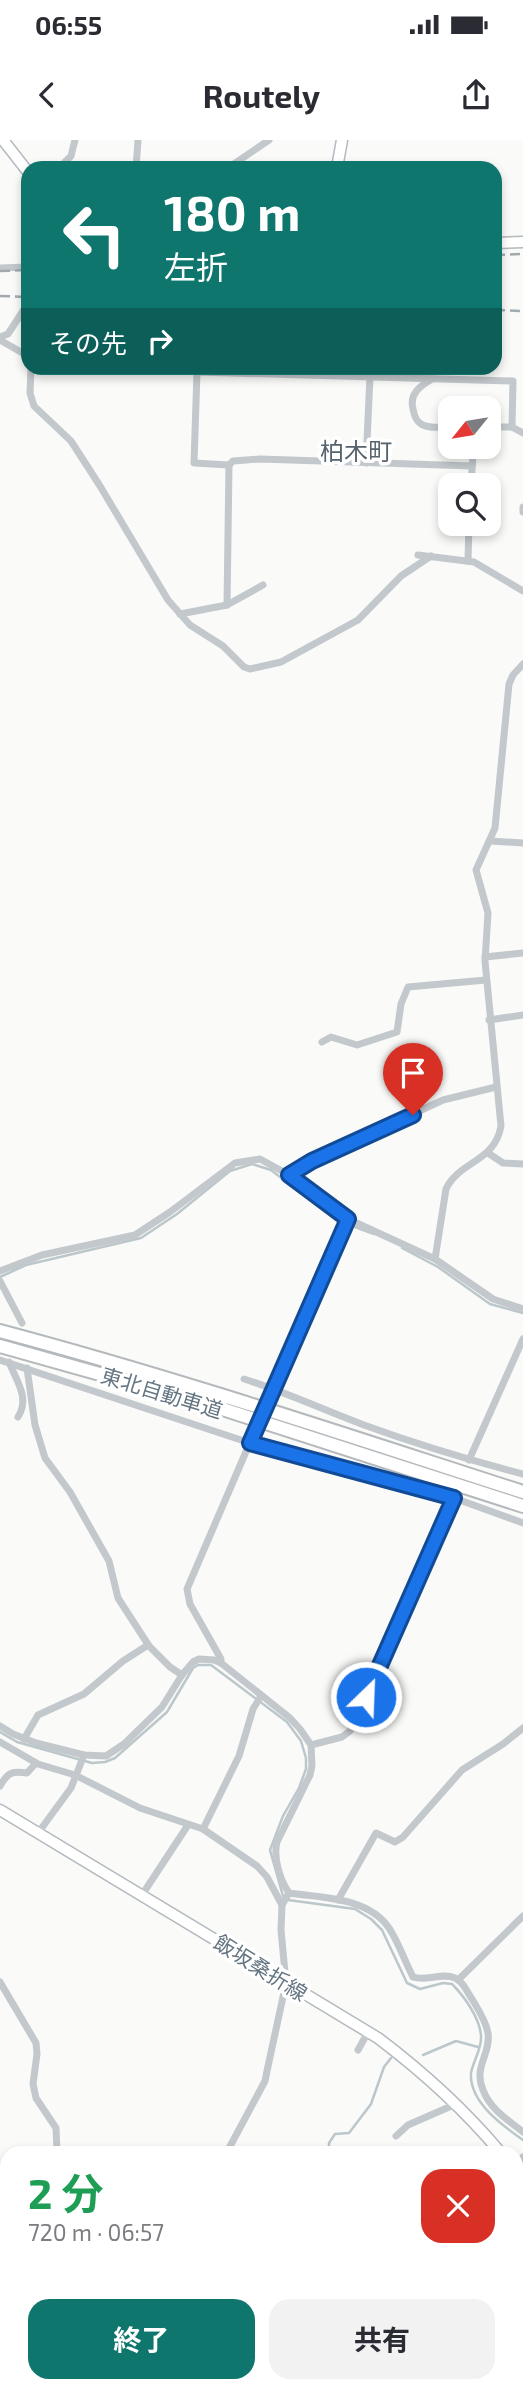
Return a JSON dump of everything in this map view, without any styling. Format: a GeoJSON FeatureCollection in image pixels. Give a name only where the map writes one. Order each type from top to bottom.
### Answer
{"type":"FeatureCollection","features":[{"type":"Feature","properties":{"kind":"highway","name":"東北自動車道"},"geometry":{"type":"LineString","coordinates":[[0,1331],[213,1392],[523,1492]]}},
{"type":"Feature","properties":{"kind":"highway","name":"東北自動車道"},"geometry":{"type":"LineString","coordinates":[[0,1346],[210,1405],[523,1506]]}},
{"type":"Feature","properties":{"kind":"main road"},"geometry":{"type":"LineString","coordinates":[[3,140],[21,163]]}},
{"type":"Feature","properties":{"kind":"main road"},"geometry":{"type":"LineString","coordinates":[[338,161],[342,140]]}},
{"type":"Feature","properties":{"kind":"main road"},"geometry":{"type":"LineString","coordinates":[[502,243],[523,242]]}},
{"type":"Feature","properties":{"kind":"main road","name":"飯坂桑折線"},"geometry":{"type":"LineString","coordinates":[[0,1810],[368,2032],[413,2064],[456,2104],[494,2146]]}},
{"type":"Feature","properties":{"kind":"street"},"geometry":{"type":"LineString","coordinates":[[66,161],[71,156],[75,140]]}},
{"type":"Feature","properties":{"kind":"street"},"geometry":{"type":"LineString","coordinates":[[136,161],[138,140]]}},
{"type":"Feature","properties":{"kind":"street"},"geometry":{"type":"LineString","coordinates":[[236,161],[257,143],[269,140]]}},
{"type":"Feature","properties":{"kind":"street"},"geometry":{"type":"LineString","coordinates":[[0,268],[21,267]]}},
{"type":"Feature","properties":{"kind":"street"},"geometry":{"type":"LineString","coordinates":[[0,338],[8,334],[21,314]]}},
{"type":"Feature","properties":{"kind":"street"},"geometry":{"type":"LineString","coordinates":[[0,338],[21,352]]}},
{"type":"Feature","properties":{"kind":"street"},"geometry":{"type":"LineString","coordinates":[[31,375],[30,393],[34,406],[71,441],[168,600],[180,614],[210,639],[223,646],[244,667],[250,669],[281,662],[359,620],[401,576],[431,556]]}},
{"type":"Feature","properties":{"kind":"street"},"geometry":{"type":"LineString","coordinates":[[197,375],[194,463],[229,465],[233,461],[260,459],[472,466]]}},
{"type":"Feature","properties":{"kind":"street"},"geometry":{"type":"LineString","coordinates":[[327,375],[513,381],[512,427]]}},
{"type":"Feature","properties":{"kind":"street"},"geometry":{"type":"LineString","coordinates":[[366,463],[370,376]]}},
{"type":"Feature","properties":{"kind":"street"},"geometry":{"type":"LineString","coordinates":[[435,377],[415,392],[412,402],[413,412],[419,423],[438,426]]}},
{"type":"Feature","properties":{"kind":"street"},"geometry":{"type":"LineString","coordinates":[[501,427],[512,427],[523,433]]}},
{"type":"Feature","properties":{"kind":"street"},"geometry":{"type":"LineString","coordinates":[[472,473],[473,459]]}},
{"type":"Feature","properties":{"kind":"street"},"geometry":{"type":"LineString","coordinates":[[227,605],[229,465]]}},
{"type":"Feature","properties":{"kind":"street"},"geometry":{"type":"LineString","coordinates":[[523,506],[523,512]]}},
{"type":"Feature","properties":{"kind":"street"},"geometry":{"type":"LineString","coordinates":[[468,561],[469,536]]}},
{"type":"Feature","properties":{"kind":"street"},"geometry":{"type":"LineString","coordinates":[[418,555],[468,561],[523,591]]}},
{"type":"Feature","properties":{"kind":"street"},"geometry":{"type":"LineString","coordinates":[[180,614],[227,605],[263,585]]}},
{"type":"Feature","properties":{"kind":"street"},"geometry":{"type":"LineString","coordinates":[[435,1259],[444,1199],[450,1180],[488,1153],[497,1140],[501,1126],[486,980],[488,913],[476,870],[495,828],[509,684],[523,664]]}},
{"type":"Feature","properties":{"kind":"street"},"geometry":{"type":"LineString","coordinates":[[491,841],[523,843]]}},
{"type":"Feature","properties":{"kind":"street"},"geometry":{"type":"LineString","coordinates":[[485,957],[523,953]]}},
{"type":"Feature","properties":{"kind":"street"},"geometry":{"type":"LineString","coordinates":[[322,1042],[331,1037],[357,1045],[397,1032],[401,1004],[408,987],[486,980]]}},
{"type":"Feature","properties":{"kind":"street"},"geometry":{"type":"LineString","coordinates":[[489,1020],[523,1014]]}},
{"type":"Feature","properties":{"kind":"street"},"geometry":{"type":"LineString","coordinates":[[289,1175],[312,1161],[443,1100],[496,1087]]}},
{"type":"Feature","properties":{"kind":"street"},"geometry":{"type":"LineString","coordinates":[[488,1153],[503,1163],[523,1164]]}},
{"type":"Feature","properties":{"kind":"street"},"geometry":{"type":"LineString","coordinates":[[0,1271],[42,1255],[135,1235],[229,1167],[242,1160],[260,1159],[289,1175],[347,1222],[435,1259],[494,1299],[523,1309]]}},
{"type":"Feature","properties":{"kind":"street"},"geometry":{"type":"LineString","coordinates":[[230,2146],[265,2081],[286,1983],[281,1930],[285,1899],[275,1850],[310,1776],[311,1745],[294,1722],[259,1699],[220,1662],[190,1604],[187,1589],[347,1222]]}},
{"type":"Feature","properties":{"kind":"street"},"geometry":{"type":"LineString","coordinates":[[0,1281],[22,1323]]}},
{"type":"Feature","properties":{"kind":"street"},"geometry":{"type":"LineString","coordinates":[[469,1460],[523,1339]]}},
{"type":"Feature","properties":{"kind":"street"},"geometry":{"type":"LineString","coordinates":[[0,1360],[251,1440],[454,1498],[523,1523]]}},
{"type":"Feature","properties":{"kind":"street"},"geometry":{"type":"LineString","coordinates":[[9,1362],[24,1397],[23,1408],[18,1417]]}},
{"type":"Feature","properties":{"kind":"street"},"geometry":{"type":"LineString","coordinates":[[27,1368],[35,1425],[45,1458],[70,1492],[110,1561],[118,1598],[148,1645],[182,1675]]}},
{"type":"Feature","properties":{"kind":"street"},"geometry":{"type":"LineString","coordinates":[[244,1379],[366,1425],[469,1460],[523,1474]]}},
{"type":"Feature","properties":{"kind":"street"},"geometry":{"type":"LineString","coordinates":[[311,1745],[342,1737],[350,1731],[454,1498]]}},
{"type":"Feature","properties":{"kind":"street"},"geometry":{"type":"LineString","coordinates":[[24,1739],[38,1715],[84,1694],[148,1645]]}},
{"type":"Feature","properties":{"kind":"street"},"geometry":{"type":"LineString","coordinates":[[0,1726],[24,1739],[82,1759],[106,1756],[124,1744],[162,1707],[193,1662],[199,1659],[220,1662]]}},
{"type":"Feature","properties":{"kind":"street"},"geometry":{"type":"LineString","coordinates":[[203,1829],[239,1756],[259,1699]]}},
{"type":"Feature","properties":{"kind":"street"},"geometry":{"type":"LineString","coordinates":[[338,1900],[376,1833],[395,1842],[403,1837],[462,1770],[523,1728]]}},
{"type":"Feature","properties":{"kind":"street"},"geometry":{"type":"LineString","coordinates":[[0,1742],[36,1763],[75,1775],[140,1808],[203,1829],[257,1866],[285,1899],[338,1900],[376,1913],[396,1941],[413,1976],[425,1979],[446,1976],[458,1980],[479,2011],[487,2028],[488,2042],[479,2072],[483,2091],[494,2108],[523,2132]]}},
{"type":"Feature","properties":{"kind":"street"},"geometry":{"type":"LineString","coordinates":[[38,1833],[71,1788],[82,1759]]}},
{"type":"Feature","properties":{"kind":"street"},"geometry":{"type":"LineString","coordinates":[[0,1786],[13,1771],[27,1773],[36,1763]]}},
{"type":"Feature","properties":{"kind":"street"},"geometry":{"type":"LineString","coordinates":[[142,1895],[188,1825]]}},
{"type":"Feature","properties":{"kind":"street"},"geometry":{"type":"LineString","coordinates":[[458,1980],[523,1916]]}},
{"type":"Feature","properties":{"kind":"street"},"geometry":{"type":"LineString","coordinates":[[0,1982],[36,2043],[33,2084],[36,2098],[56,2128],[57,2146]]}},
{"type":"Feature","properties":{"kind":"street"},"geometry":{"type":"LineString","coordinates":[[358,2050],[368,2032]]}},
{"type":"Feature","properties":{"kind":"street"},"geometry":{"type":"LineString","coordinates":[[396,2136],[408,2125],[456,2104]]}},
{"type":"Feature","properties":{"kind":"waterway"},"geometry":{"type":"LineString","coordinates":[[0,1277],[26,1265],[141,1238],[177,1214],[230,1171],[252,1164],[271,1170],[336,1220],[374,1234]]}},
{"type":"Feature","properties":{"kind":"waterway"},"geometry":{"type":"LineString","coordinates":[[402,1248],[438,1267],[490,1304],[523,1313]]}},
{"type":"Feature","properties":{"kind":"waterway"},"geometry":{"type":"LineString","coordinates":[[0,1732],[17,1742],[92,1763],[105,1762],[115,1758],[167,1712],[193,1668],[198,1665],[211,1665],[287,1722],[301,1741],[306,1769],[270,1850],[283,1896]]}},
{"type":"Feature","properties":{"kind":"waterway"},"geometry":{"type":"LineString","coordinates":[[288,1900],[355,1909],[382,1930],[407,1983],[420,1989],[443,1983],[452,1984],[471,2008],[480,2029],[480,2046],[471,2073],[475,2094],[489,2112],[523,2140]]}},
{"type":"Feature","properties":{"kind":"waterway"},"geometry":{"type":"LineString","coordinates":[[423,2055],[456,2041],[478,2047]]}},
{"type":"Feature","properties":{"kind":"waterway"},"geometry":{"type":"LineString","coordinates":[[329,2146],[335,2134],[349,2133],[371,2104],[384,2067],[391,2058]]}},
{"type":"Feature","properties":{"kind":"railway"},"geometry":{"type":"LineString","coordinates":[[502,255],[523,254]]}},
{"type":"Feature","properties":{"kind":"railway"},"geometry":{"type":"LineString","coordinates":[[0,271],[21,270]]}},
{"type":"Feature","properties":{"kind":"railway"},"geometry":{"type":"LineString","coordinates":[[0,296],[21,297]]}},
{"type":"Feature","properties":{"kind":"railway"},"geometry":{"type":"LineString","coordinates":[[502,310],[523,311]]}},
{"type":"Feature","properties":{"kind":"district","name":"柏木町"},"geometry":{"type":"Point","coordinates":[356,450]}},
{"type":"Feature","properties":{"kind":"route"},"geometry":{"type":"LineString","coordinates":[[366,1697],[454,1498],[250,1443],[348,1219],[289,1175],[312,1161],[413,1115]]}}]}
